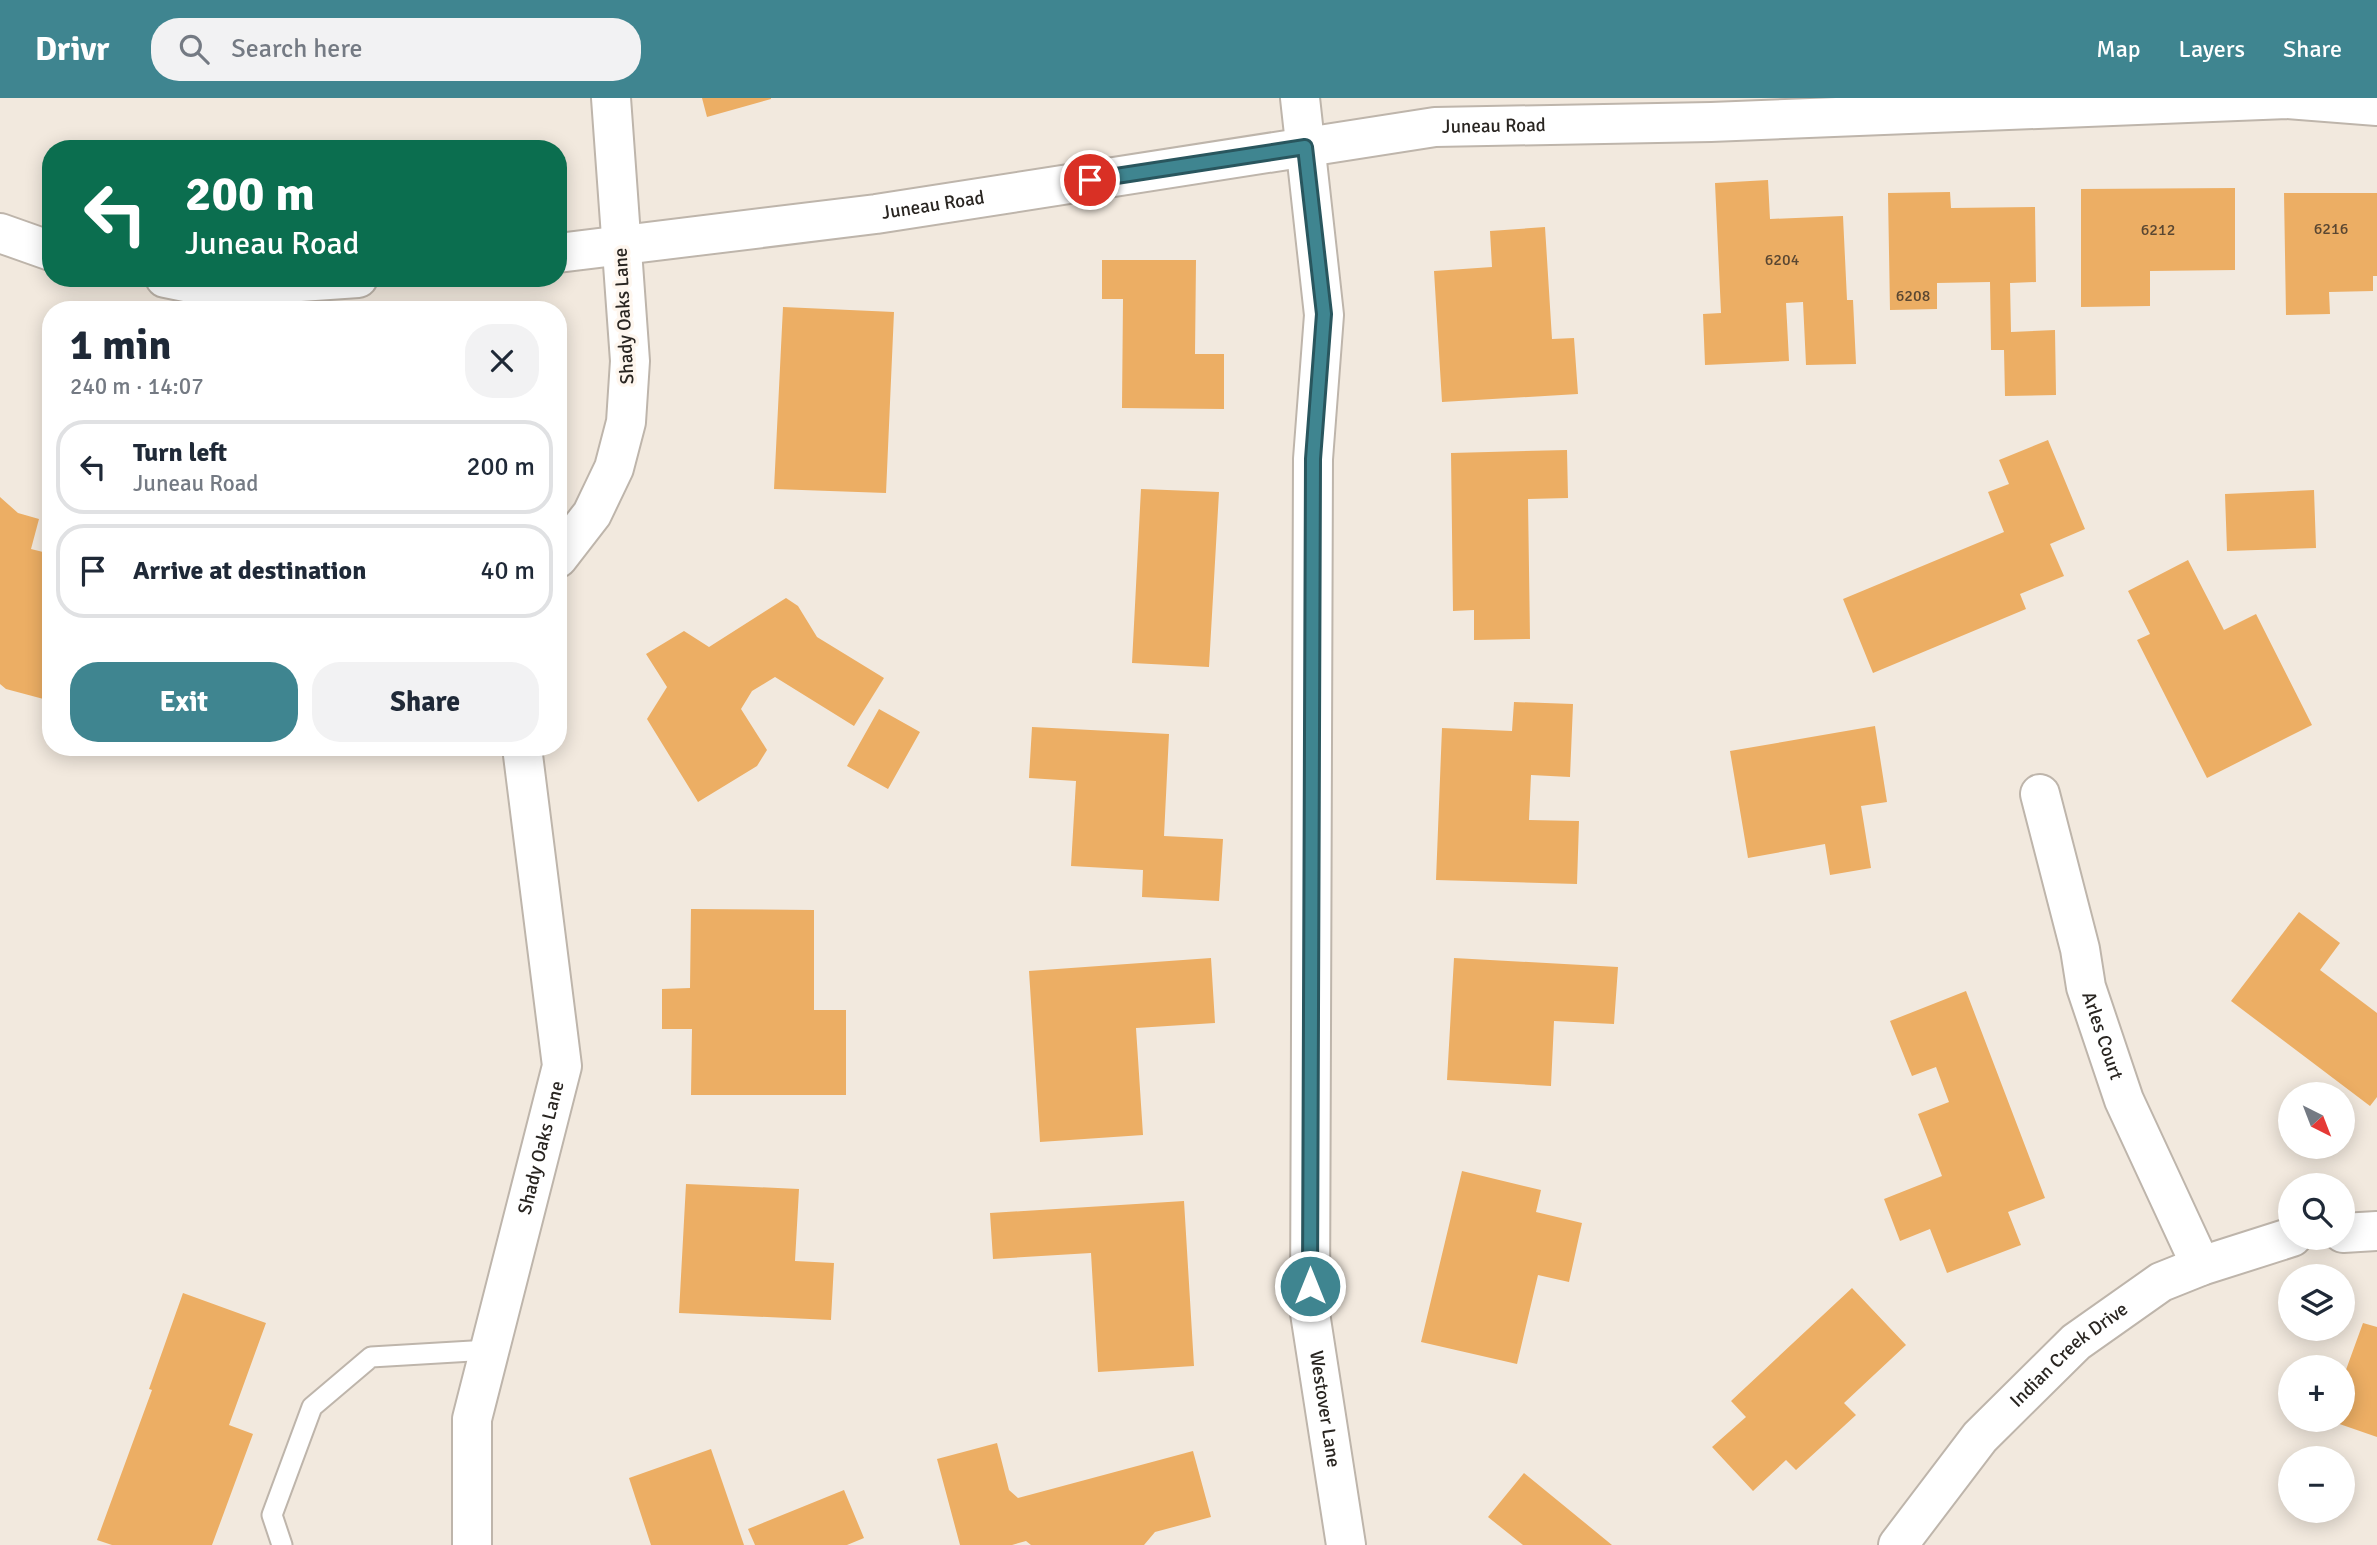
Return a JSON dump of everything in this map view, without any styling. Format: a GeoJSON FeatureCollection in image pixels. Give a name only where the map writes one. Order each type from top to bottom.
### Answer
{"type":"FeatureCollection","features":[{"type":"Feature","properties":{"kind":"street","name":"Shady Oaks Lane"},"geometry":{"type":"LineString","coordinates":[[567,546],[592,514],[614,468],[626,422],[630,361],[611,98]]}},
{"type":"Feature","properties":{"kind":"street","name":"Westover Lane"},"geometry":{"type":"LineString","coordinates":[[1300,98],[1324,314],[1313,459],[1310,1313],[1346,1545]]}},
{"type":"Feature","properties":{"kind":"street","name":"Juneau Road"},"geometry":{"type":"LineString","coordinates":[[567,252],[876,214],[1435,127],[1711,122],[2287,99],[2377,106]]}},
{"type":"Feature","properties":{"kind":"street"},"geometry":{"type":"LineString","coordinates":[[0,233],[42,247]]}},
{"type":"Feature","properties":{"kind":"street"},"geometry":{"type":"LineString","coordinates":[[209,287],[228,287]]}},
{"type":"Feature","properties":{"kind":"street","name":"Shady Oaks Lane"},"geometry":{"type":"LineString","coordinates":[[472,1545],[472,1419],[562,1066],[523,756]]}},
{"type":"Feature","properties":{"kind":"street","name":"Arles Court"},"geometry":{"type":"LineString","coordinates":[[2040,794],[2080,949],[2086,987],[2124,1100],[2201,1266]]}},
{"type":"Feature","properties":{"kind":"street"},"geometry":{"type":"LineString","coordinates":[[2355,1232],[2377,1231]]}},
{"type":"Feature","properties":{"kind":"street","name":"Indian Creek Drive"},"geometry":{"type":"LineString","coordinates":[[1898,1545],[1980,1437],[2076,1342],[2161,1282],[2278,1241]]}},
{"type":"Feature","properties":{"kind":"lane"},"geometry":{"type":"LineString","coordinates":[[282,1545],[272,1515],[312,1407],[371,1357],[489,1350]]}},
{"type":"Feature","properties":{"kind":"building"},"geometry":{"type":"Polygon","coordinates":[[[702,98],[771,98],[771,99],[707,117],[702,98]]]}},
{"type":"Feature","properties":{"kind":"building"},"geometry":{"type":"Polygon","coordinates":[[[1768,180],[1770,219],[1843,216],[1847,300],[1853,300],[1856,364],[1806,365],[1803,302],[1786,303],[1789,361],[1705,365],[1703,314],[1721,313],[1715,183],[1768,180]]]}},
{"type":"Feature","properties":{"kind":"building"},"geometry":{"type":"Polygon","coordinates":[[[2235,188],[2235,270],[2150,271],[2150,306],[2081,307],[2081,189],[2235,188]]]}},
{"type":"Feature","properties":{"kind":"building"},"geometry":{"type":"Polygon","coordinates":[[[1950,192],[1951,208],[2035,207],[2036,282],[2010,283],[2011,332],[2055,330],[2056,395],[2005,396],[2004,350],[1991,350],[1990,282],[1937,283],[1937,309],[1890,310],[1888,193],[1950,192]]]}},
{"type":"Feature","properties":{"kind":"building"},"geometry":{"type":"Polygon","coordinates":[[[2284,193],[2377,193],[2377,276],[2373,276],[2373,291],[2329,292],[2330,314],[2286,315],[2284,193]]]}},
{"type":"Feature","properties":{"kind":"building"},"geometry":{"type":"Polygon","coordinates":[[[1545,227],[1552,339],[1574,338],[1578,394],[1442,402],[1434,271],[1492,267],[1490,231],[1545,227]]]}},
{"type":"Feature","properties":{"kind":"building"},"geometry":{"type":"Polygon","coordinates":[[[1102,260],[1196,260],[1195,354],[1224,354],[1224,409],[1122,408],[1123,299],[1102,299],[1102,260]]]}},
{"type":"Feature","properties":{"kind":"building"},"geometry":{"type":"Polygon","coordinates":[[[783,307],[894,312],[886,493],[774,489],[783,307]]]}},
{"type":"Feature","properties":{"kind":"building"},"geometry":{"type":"Polygon","coordinates":[[[2048,440],[2085,529],[2050,544],[2064,576],[2020,594],[2026,609],[1873,673],[1843,599],[2004,532],[1988,492],[2009,484],[1999,460],[2048,440]]]}},
{"type":"Feature","properties":{"kind":"building"},"geometry":{"type":"Polygon","coordinates":[[[1567,450],[1568,498],[1528,499],[1530,639],[1474,640],[1474,610],[1453,611],[1451,453],[1567,450]]]}},
{"type":"Feature","properties":{"kind":"building"},"geometry":{"type":"Polygon","coordinates":[[[1141,489],[1219,492],[1209,667],[1132,663],[1141,489]]]}},
{"type":"Feature","properties":{"kind":"building"},"geometry":{"type":"Polygon","coordinates":[[[2314,490],[2316,548],[2227,551],[2225,494],[2314,490]]]}},
{"type":"Feature","properties":{"kind":"building"},"geometry":{"type":"Polygon","coordinates":[[[0,497],[18,513],[39,519],[31,549],[42,552],[42,699],[6,689],[0,684],[0,497]]]}},
{"type":"Feature","properties":{"kind":"building"},"geometry":{"type":"Polygon","coordinates":[[[2188,560],[2224,630],[2256,614],[2312,725],[2207,778],[2137,640],[2150,634],[2128,591],[2188,560]]]}},
{"type":"Feature","properties":{"kind":"building"},"geometry":{"type":"Polygon","coordinates":[[[786,598],[798,606],[817,637],[884,678],[854,726],[775,677],[752,691],[741,709],[767,750],[757,766],[698,802],[647,719],[667,687],[646,654],[684,631],[709,647],[786,598]]]}},
{"type":"Feature","properties":{"kind":"building"},"geometry":{"type":"Polygon","coordinates":[[[1514,702],[1573,704],[1570,777],[1531,775],[1529,820],[1579,821],[1577,884],[1436,880],[1442,728],[1512,731],[1514,702]]]}},
{"type":"Feature","properties":{"kind":"building"},"geometry":{"type":"Polygon","coordinates":[[[879,709],[920,732],[888,789],[847,766],[879,709]]]}},
{"type":"Feature","properties":{"kind":"building"},"geometry":{"type":"Polygon","coordinates":[[[1875,726],[1887,802],[1861,806],[1871,868],[1830,875],[1825,844],[1748,858],[1730,751],[1875,726]]]}},
{"type":"Feature","properties":{"kind":"building"},"geometry":{"type":"Polygon","coordinates":[[[1032,727],[1169,734],[1164,836],[1223,839],[1219,901],[1142,897],[1143,870],[1071,866],[1076,781],[1029,778],[1032,727]]]}},
{"type":"Feature","properties":{"kind":"building"},"geometry":{"type":"Polygon","coordinates":[[[691,909],[814,910],[814,1010],[846,1010],[846,1095],[691,1095],[692,1029],[662,1029],[662,989],[690,988],[691,909]]]}},
{"type":"Feature","properties":{"kind":"building"},"geometry":{"type":"Polygon","coordinates":[[[2299,912],[2340,943],[2320,970],[2377,1013],[2377,1097],[2370,1106],[2356,1095],[2356,1082],[2338,1082],[2231,1001],[2299,912]]]}},
{"type":"Feature","properties":{"kind":"building"},"geometry":{"type":"Polygon","coordinates":[[[1211,958],[1215,1023],[1136,1028],[1143,1135],[1040,1142],[1029,971],[1211,958]]]}},
{"type":"Feature","properties":{"kind":"building"},"geometry":{"type":"Polygon","coordinates":[[[1454,958],[1618,967],[1614,1024],[1554,1021],[1551,1086],[1447,1080],[1454,958]]]}},
{"type":"Feature","properties":{"kind":"building"},"geometry":{"type":"Polygon","coordinates":[[[1966,991],[2045,1198],[2008,1212],[2021,1245],[1947,1273],[1930,1229],[1900,1241],[1884,1199],[1942,1176],[1918,1114],[1949,1102],[1936,1067],[1912,1076],[1890,1021],[1966,991]]]}},
{"type":"Feature","properties":{"kind":"building"},"geometry":{"type":"Polygon","coordinates":[[[1462,1171],[1541,1190],[1536,1212],[1582,1223],[1569,1282],[1538,1275],[1517,1364],[1421,1342],[1462,1171]]]}},
{"type":"Feature","properties":{"kind":"building"},"geometry":{"type":"Polygon","coordinates":[[[686,1184],[799,1189],[795,1261],[834,1263],[831,1320],[679,1313],[686,1184]]]}},
{"type":"Feature","properties":{"kind":"building"},"geometry":{"type":"Polygon","coordinates":[[[1184,1201],[1194,1366],[1098,1372],[1091,1253],[993,1259],[990,1213],[1184,1201]]]}},
{"type":"Feature","properties":{"kind":"building"},"geometry":{"type":"Polygon","coordinates":[[[1852,1288],[1906,1345],[1844,1403],[1856,1415],[1796,1470],[1786,1460],[1753,1491],[1712,1447],[1746,1417],[1731,1401],[1852,1288]]]}},
{"type":"Feature","properties":{"kind":"building"},"geometry":{"type":"Polygon","coordinates":[[[183,1293],[266,1323],[229,1425],[253,1434],[212,1545],[112,1545],[97,1540],[152,1390],[149,1389],[183,1293]]]}},
{"type":"Feature","properties":{"kind":"building"},"geometry":{"type":"Polygon","coordinates":[[[2363,1323],[2377,1327],[2377,1437],[2355,1429],[2355,1355],[2351,1355],[2363,1323]]]}},
{"type":"Feature","properties":{"kind":"building"},"geometry":{"type":"Polygon","coordinates":[[[997,1443],[1009,1490],[1018,1498],[1193,1451],[1211,1517],[1155,1532],[1144,1545],[1031,1545],[1026,1541],[1012,1545],[960,1545],[937,1459],[997,1443]]]}},
{"type":"Feature","properties":{"kind":"building"},"geometry":{"type":"Polygon","coordinates":[[[711,1449],[744,1545],[651,1545],[629,1478],[711,1449]]]}},
{"type":"Feature","properties":{"kind":"building"},"geometry":{"type":"Polygon","coordinates":[[[1524,1473],[1612,1545],[1523,1545],[1488,1517],[1524,1473]]]}},
{"type":"Feature","properties":{"kind":"building"},"geometry":{"type":"Polygon","coordinates":[[[844,1490],[864,1538],[847,1545],[755,1545],[748,1529],[844,1490]]]}},
{"type":"Feature","properties":{"kind":"route"},"geometry":{"type":"LineString","coordinates":[[1090,180],[1305,147],[1324,314],[1313,459],[1310,1286]]}}]}
